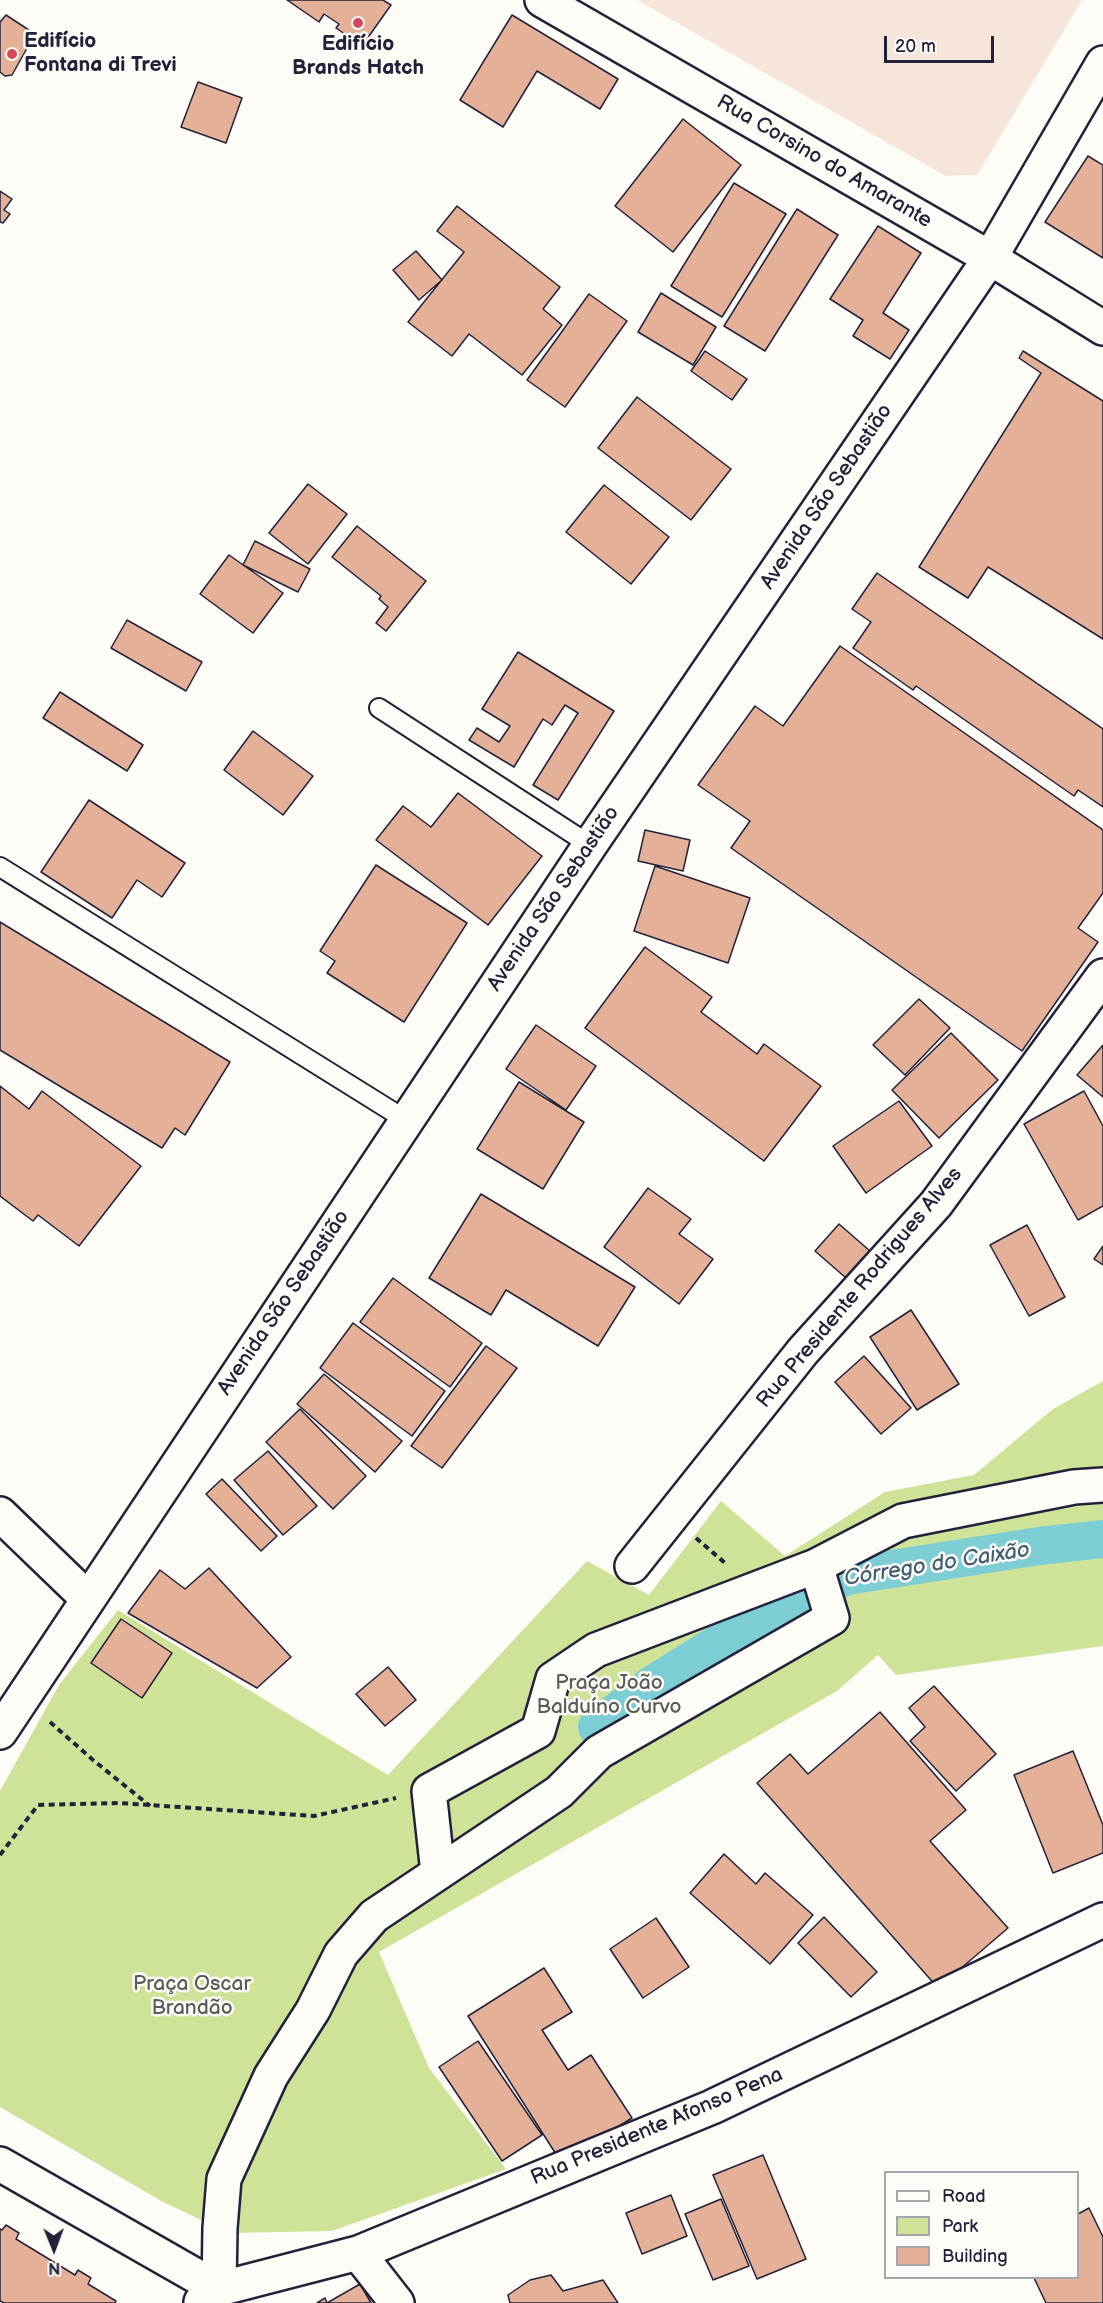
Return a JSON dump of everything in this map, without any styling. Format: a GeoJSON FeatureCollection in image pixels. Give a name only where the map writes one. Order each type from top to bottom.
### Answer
{"type":"FeatureCollection","features":[{"type":"Feature","properties":{"kind":"street","name":"Rua Corsino do Amarante"},"geometry":{"type":"LineString","coordinates":[[542,0],[990,258],[1103,328]]}},
{"type":"Feature","properties":{"kind":"street","name":"Avenida São Sebastião"},"geometry":{"type":"LineString","coordinates":[[0,1732],[590,845],[990,258],[1103,63]]}},
{"type":"Feature","properties":{"kind":"street","name":"Rua Presidente Rodrigues Alves"},"geometry":{"type":"LineString","coordinates":[[632,1566],[802,1351],[936,1204],[1103,976]]}},
{"type":"Feature","properties":{"kind":"street"},"geometry":{"type":"LineString","coordinates":[[438,1873],[429,1791],[538,1731],[553,1679],[596,1650],[816,1566],[903,1521],[1074,1487],[1103,1485]]}},
{"type":"Feature","properties":{"kind":"street"},"geometry":{"type":"LineString","coordinates":[[0,1514],[87,1598]]}},
{"type":"Feature","properties":{"kind":"street"},"geometry":{"type":"LineString","coordinates":[[0,2164],[209,2296],[220,2228],[224,2180],[271,2076],[313,2010],[341,1954],[374,1916],[559,1792],[599,1752],[832,1618],[816,1566]]}},
{"type":"Feature","properties":{"kind":"street"},"geometry":{"type":"LineString","coordinates":[[1068,1937],[1103,1894]]}},
{"type":"Feature","properties":{"kind":"street","name":"Rua Presidente Afonso Pena"},"geometry":{"type":"LineString","coordinates":[[209,2296],[358,2253],[712,2107],[1103,1920]]}},
{"type":"Feature","properties":{"kind":"street"},"geometry":{"type":"LineString","coordinates":[[358,2253],[397,2303]]}},
{"type":"Feature","properties":{"kind":"lane"},"geometry":{"type":"LineString","coordinates":[[379,708],[590,845]]}},
{"type":"Feature","properties":{"kind":"lane"},"geometry":{"type":"LineString","coordinates":[[0,867],[406,1120]]}},
{"type":"Feature","properties":{"kind":"path"},"geometry":{"type":"LineString","coordinates":[[671,1517],[755,1588]]}},
{"type":"Feature","properties":{"kind":"path"},"geometry":{"type":"LineString","coordinates":[[22,1698],[93,1761],[150,1806]]}},
{"type":"Feature","properties":{"kind":"path"},"geometry":{"type":"LineString","coordinates":[[0,1855],[38,1805],[120,1803],[314,1816],[429,1791]]}},
{"type":"Feature","properties":{"kind":"shaded area"},"geometry":{"type":"Polygon","coordinates":[[[637,0],[1082,0],[977,175],[946,176],[637,0]]]}},
{"type":"Feature","properties":{"kind":"green space"},"geometry":{"type":"Polygon","coordinates":[[[1103,1381],[1103,1646],[896,1675],[878,1655],[837,1691],[379,1952],[429,2068],[506,2169],[332,2231],[229,2233],[163,2202],[0,2107],[0,1791],[59,1685],[118,1610],[388,1775],[587,1561],[649,1595],[721,1501],[785,1556],[885,1492],[974,1475],[1053,1409],[1103,1381]]]}},
{"type":"Feature","properties":{"kind":"building","name":"Edifício Brands Hatch"},"geometry":{"type":"Polygon","coordinates":[[[287,0],[383,0],[391,5],[362,46],[336,28],[339,24],[324,14],[319,22],[287,0]]]}},
{"type":"Feature","properties":{"kind":"building","name":"Edifício Fontana di Trevi"},"geometry":{"type":"Polygon","coordinates":[[[6,15],[35,34],[12,75],[5,76],[0,72],[0,22],[6,15]]]}},
{"type":"Feature","properties":{"kind":"building"},"geometry":{"type":"Polygon","coordinates":[[[512,15],[618,79],[600,109],[537,71],[503,127],[460,100],[512,15]]]}},
{"type":"Feature","properties":{"kind":"building"},"geometry":{"type":"Polygon","coordinates":[[[198,82],[242,98],[226,143],[181,127],[198,82]]]}},
{"type":"Feature","properties":{"kind":"building"},"geometry":{"type":"Polygon","coordinates":[[[683,119],[741,165],[673,252],[615,206],[683,119]]]}},
{"type":"Feature","properties":{"kind":"building"},"geometry":{"type":"Polygon","coordinates":[[[1088,156],[1103,165],[1103,258],[1045,222],[1088,156]]]}},
{"type":"Feature","properties":{"kind":"building"},"geometry":{"type":"Polygon","coordinates":[[[734,183],[786,214],[722,317],[671,286],[734,183]]]}},
{"type":"Feature","properties":{"kind":"building"},"geometry":{"type":"Polygon","coordinates":[[[0,191],[12,199],[4,210],[10,214],[3,223],[0,222],[0,191]]]}},
{"type":"Feature","properties":{"kind":"building"},"geometry":{"type":"Polygon","coordinates":[[[457,206],[560,287],[543,309],[562,325],[522,375],[469,334],[452,356],[408,322],[464,252],[437,231],[457,206]]]}},
{"type":"Feature","properties":{"kind":"building"},"geometry":{"type":"Polygon","coordinates":[[[797,209],[838,235],[765,351],[724,326],[797,209]]]}},
{"type":"Feature","properties":{"kind":"building"},"geometry":{"type":"Polygon","coordinates":[[[878,226],[921,253],[883,313],[909,330],[890,359],[853,336],[863,320],[830,299],[878,226]]]}},
{"type":"Feature","properties":{"kind":"building"},"geometry":{"type":"Polygon","coordinates":[[[416,251],[442,280],[419,300],[393,270],[416,251]]]}},
{"type":"Feature","properties":{"kind":"building"},"geometry":{"type":"Polygon","coordinates":[[[661,293],[716,327],[693,365],[638,332],[661,293]]]}},
{"type":"Feature","properties":{"kind":"building"},"geometry":{"type":"Polygon","coordinates":[[[589,294],[627,321],[565,407],[527,380],[589,294]]]}},
{"type":"Feature","properties":{"kind":"building"},"geometry":{"type":"Polygon","coordinates":[[[705,351],[747,379],[732,400],[691,371],[705,351]]]}},
{"type":"Feature","properties":{"kind":"building"},"geometry":{"type":"Polygon","coordinates":[[[1023,351],[1103,401],[1103,639],[988,567],[968,598],[919,567],[1041,373],[1019,358],[1023,351]]]}},
{"type":"Feature","properties":{"kind":"building"},"geometry":{"type":"Polygon","coordinates":[[[637,397],[731,469],[691,520],[598,448],[637,397]]]}},
{"type":"Feature","properties":{"kind":"building"},"geometry":{"type":"Polygon","coordinates":[[[308,484],[347,514],[308,564],[269,533],[308,484]]]}},
{"type":"Feature","properties":{"kind":"building"},"geometry":{"type":"Polygon","coordinates":[[[604,485],[669,537],[631,584],[566,532],[604,485]]]}},
{"type":"Feature","properties":{"kind":"building"},"geometry":{"type":"Polygon","coordinates":[[[357,526],[426,581],[386,631],[376,623],[388,607],[379,599],[381,596],[332,557],[357,526]]]}},
{"type":"Feature","properties":{"kind":"building"},"geometry":{"type":"Polygon","coordinates":[[[255,541],[310,569],[298,592],[243,565],[255,541]]]}},
{"type":"Feature","properties":{"kind":"building"},"geometry":{"type":"Polygon","coordinates":[[[229,555],[283,593],[253,633],[200,594],[229,555]]]}},
{"type":"Feature","properties":{"kind":"building"},"geometry":{"type":"Polygon","coordinates":[[[877,573],[1103,729],[1103,807],[1078,790],[1074,796],[916,686],[913,690],[853,648],[871,622],[852,609],[877,573]]]}},
{"type":"Feature","properties":{"kind":"building"},"geometry":{"type":"Polygon","coordinates":[[[127,620],[202,662],[186,691],[111,648],[127,620]]]}},
{"type":"Feature","properties":{"kind":"building"},"geometry":{"type":"Polygon","coordinates":[[[840,646],[1103,830],[1103,893],[1078,928],[1098,942],[1022,1051],[731,848],[750,821],[698,785],[755,706],[783,726],[840,646]]]}},
{"type":"Feature","properties":{"kind":"building"},"geometry":{"type":"Polygon","coordinates":[[[518,652],[614,711],[558,800],[533,785],[578,713],[565,705],[552,725],[543,719],[514,767],[469,740],[477,728],[499,742],[510,726],[482,709],[518,652]]]}},
{"type":"Feature","properties":{"kind":"building"},"geometry":{"type":"Polygon","coordinates":[[[60,692],[143,745],[127,771],[43,718],[60,692]]]}},
{"type":"Feature","properties":{"kind":"building"},"geometry":{"type":"Polygon","coordinates":[[[253,731],[313,776],[283,815],[224,770],[253,731]]]}},
{"type":"Feature","properties":{"kind":"building"},"geometry":{"type":"Polygon","coordinates":[[[458,793],[542,856],[488,925],[376,840],[403,806],[431,827],[458,793]]]}},
{"type":"Feature","properties":{"kind":"building"},"geometry":{"type":"Polygon","coordinates":[[[89,800],[185,863],[162,897],[137,880],[112,918],[41,872],[89,800]]]}},
{"type":"Feature","properties":{"kind":"building"},"geometry":{"type":"Polygon","coordinates":[[[645,830],[690,840],[683,871],[638,861],[645,830]]]}},
{"type":"Feature","properties":{"kind":"building"},"geometry":{"type":"Polygon","coordinates":[[[376,865],[467,923],[404,1022],[327,973],[335,961],[320,951],[376,865]]]}},
{"type":"Feature","properties":{"kind":"building"},"geometry":{"type":"Polygon","coordinates":[[[655,866],[750,898],[728,963],[634,931],[655,866]]]}},
{"type":"Feature","properties":{"kind":"building"},"geometry":{"type":"Polygon","coordinates":[[[0,922],[230,1062],[185,1135],[175,1128],[162,1148],[0,1050],[0,922]]]}},
{"type":"Feature","properties":{"kind":"building"},"geometry":{"type":"Polygon","coordinates":[[[645,947],[712,997],[701,1012],[757,1054],[764,1044],[821,1086],[764,1161],[585,1028],[645,947]]]}},
{"type":"Feature","properties":{"kind":"building"},"geometry":{"type":"Polygon","coordinates":[[[919,999],[950,1028],[905,1075],[873,1045],[919,999]]]}},
{"type":"Feature","properties":{"kind":"building"},"geometry":{"type":"Polygon","coordinates":[[[536,1025],[596,1066],[566,1110],[506,1069],[536,1025]]]}},
{"type":"Feature","properties":{"kind":"building"},"geometry":{"type":"Polygon","coordinates":[[[951,1033],[998,1080],[939,1138],[892,1090],[951,1033]]]}},
{"type":"Feature","properties":{"kind":"building"},"geometry":{"type":"Polygon","coordinates":[[[1103,1045],[1103,1097],[1077,1075],[1103,1045]]]}},
{"type":"Feature","properties":{"kind":"building"},"geometry":{"type":"Polygon","coordinates":[[[519,1082],[584,1122],[543,1189],[477,1149],[519,1082]]]}},
{"type":"Feature","properties":{"kind":"building"},"geometry":{"type":"Polygon","coordinates":[[[0,1086],[29,1109],[42,1091],[141,1166],[79,1246],[38,1215],[33,1221],[0,1196],[0,1086]]]}},
{"type":"Feature","properties":{"kind":"building"},"geometry":{"type":"Polygon","coordinates":[[[1084,1091],[1103,1126],[1103,1206],[1078,1220],[1024,1124],[1084,1091]]]}},
{"type":"Feature","properties":{"kind":"building"},"geometry":{"type":"Polygon","coordinates":[[[899,1101],[932,1146],[866,1193],[833,1146],[899,1101]]]}},
{"type":"Feature","properties":{"kind":"building"},"geometry":{"type":"Polygon","coordinates":[[[648,1188],[691,1219],[679,1234],[713,1259],[679,1304],[604,1247],[648,1188]]]}},
{"type":"Feature","properties":{"kind":"building"},"geometry":{"type":"Polygon","coordinates":[[[481,1194],[635,1287],[598,1346],[506,1290],[491,1315],[429,1278],[481,1194]]]}},
{"type":"Feature","properties":{"kind":"building"},"geometry":{"type":"Polygon","coordinates":[[[839,1224],[870,1251],[846,1278],[815,1251],[839,1224]]]}},
{"type":"Feature","properties":{"kind":"building"},"geometry":{"type":"Polygon","coordinates":[[[1027,1225],[1065,1297],[1029,1316],[990,1245],[1027,1225]]]}},
{"type":"Feature","properties":{"kind":"building"},"geometry":{"type":"Polygon","coordinates":[[[1103,1246],[1103,1265],[1094,1259],[1103,1246]]]}},
{"type":"Feature","properties":{"kind":"building"},"geometry":{"type":"Polygon","coordinates":[[[393,1278],[482,1343],[450,1387],[360,1322],[393,1278]]]}},
{"type":"Feature","properties":{"kind":"building"},"geometry":{"type":"Polygon","coordinates":[[[911,1310],[959,1384],[917,1410],[870,1337],[911,1310]]]}},
{"type":"Feature","properties":{"kind":"building"},"geometry":{"type":"Polygon","coordinates":[[[353,1323],[445,1391],[412,1436],[320,1368],[353,1323]]]}},
{"type":"Feature","properties":{"kind":"building"},"geometry":{"type":"Polygon","coordinates":[[[486,1346],[517,1368],[442,1468],[411,1446],[486,1346]]]}},
{"type":"Feature","properties":{"kind":"building"},"geometry":{"type":"Polygon","coordinates":[[[864,1356],[911,1408],[881,1434],[835,1382],[864,1356]]]}},
{"type":"Feature","properties":{"kind":"building"},"geometry":{"type":"Polygon","coordinates":[[[324,1374],[402,1441],[375,1472],[297,1404],[324,1374]]]}},
{"type":"Feature","properties":{"kind":"building"},"geometry":{"type":"Polygon","coordinates":[[[300,1409],[366,1476],[333,1509],[266,1442],[300,1409]]]}},
{"type":"Feature","properties":{"kind":"building"},"geometry":{"type":"Polygon","coordinates":[[[268,1451],[317,1506],[283,1535],[234,1480],[268,1451]]]}},
{"type":"Feature","properties":{"kind":"building"},"geometry":{"type":"Polygon","coordinates":[[[222,1479],[277,1536],[261,1551],[206,1494],[222,1479]]]}},
{"type":"Feature","properties":{"kind":"building"},"geometry":{"type":"Polygon","coordinates":[[[209,1568],[291,1657],[257,1688],[128,1613],[160,1570],[185,1589],[209,1568]]]}},
{"type":"Feature","properties":{"kind":"building"},"geometry":{"type":"Polygon","coordinates":[[[121,1619],[172,1653],[142,1698],[91,1663],[121,1619]]]}},
{"type":"Feature","properties":{"kind":"building"},"geometry":{"type":"Polygon","coordinates":[[[388,1667],[416,1700],[385,1726],[356,1694],[388,1667]]]}},
{"type":"Feature","properties":{"kind":"building"},"geometry":{"type":"Polygon","coordinates":[[[934,1686],[996,1754],[956,1791],[910,1741],[925,1727],[909,1708],[934,1686]]]}},
{"type":"Feature","properties":{"kind":"building"},"geometry":{"type":"Polygon","coordinates":[[[880,1712],[966,1810],[930,1841],[1008,1928],[938,1988],[757,1783],[790,1754],[808,1774],[880,1712]]]}},
{"type":"Feature","properties":{"kind":"building"},"geometry":{"type":"Polygon","coordinates":[[[1073,1751],[1103,1825],[1103,1853],[1053,1873],[1014,1775],[1073,1751]]]}},
{"type":"Feature","properties":{"kind":"building"},"geometry":{"type":"Polygon","coordinates":[[[724,1854],[756,1884],[765,1873],[813,1915],[770,1964],[690,1893],[724,1854]]]}},
{"type":"Feature","properties":{"kind":"building"},"geometry":{"type":"Polygon","coordinates":[[[824,1917],[877,1972],[851,1997],[798,1943],[824,1917]]]}},
{"type":"Feature","properties":{"kind":"building"},"geometry":{"type":"Polygon","coordinates":[[[656,1918],[689,1967],[643,1998],[610,1949],[656,1918]]]}},
{"type":"Feature","properties":{"kind":"building"},"geometry":{"type":"Polygon","coordinates":[[[544,1968],[572,2012],[542,2030],[568,2070],[591,2055],[632,2118],[561,2162],[468,2016],[544,1968]]]}},
{"type":"Feature","properties":{"kind":"building"},"geometry":{"type":"Polygon","coordinates":[[[478,2041],[542,2135],[502,2161],[439,2067],[478,2041]]]}},
{"type":"Feature","properties":{"kind":"building"},"geometry":{"type":"Polygon","coordinates":[[[763,2155],[806,2259],[757,2279],[713,2175],[763,2155]]]}},
{"type":"Feature","properties":{"kind":"building"},"geometry":{"type":"Polygon","coordinates":[[[671,2195],[687,2236],[642,2254],[626,2213],[671,2195]]]}},
{"type":"Feature","properties":{"kind":"building"},"geometry":{"type":"Polygon","coordinates":[[[721,2199],[749,2266],[713,2280],[685,2214],[721,2199]]]}},
{"type":"Feature","properties":{"kind":"building"},"geometry":{"type":"Polygon","coordinates":[[[1089,2208],[1103,2237],[1103,2303],[1046,2303],[1034,2279],[1079,2279],[1079,2213],[1089,2208]]]}},
{"type":"Feature","properties":{"kind":"building"},"geometry":{"type":"Polygon","coordinates":[[[6,2225],[19,2233],[16,2239],[75,2275],[78,2270],[91,2278],[88,2284],[116,2301],[115,2303],[4,2303],[0,2301],[0,2229],[2,2230],[6,2225]]]}},
{"type":"Feature","properties":{"kind":"building"},"geometry":{"type":"Polygon","coordinates":[[[551,2275],[563,2291],[603,2280],[618,2303],[510,2303],[508,2295],[530,2280],[551,2275]]]}},
{"type":"Feature","properties":{"kind":"building"},"geometry":{"type":"Polygon","coordinates":[[[360,2284],[371,2303],[327,2303],[360,2284]]]}},
{"type":"Feature","properties":{"kind":"building"},"geometry":{"type":"Polygon","coordinates":[[[325,2298],[327,2303],[317,2303],[325,2298]]]}},
{"type":"Feature","properties":{"kind":"waterway","name":"Córrego do Caixão"},"geometry":{"type":"LineString","coordinates":[[597,1727],[650,1686],[778,1606],[847,1576],[1039,1546],[1103,1539]]}},
{"type":"Feature","properties":{"kind":"place","name":"Edifício Brands Hatch"},"geometry":{"type":"Point","coordinates":[358,23]}},
{"type":"Feature","properties":{"kind":"place","name":"Edifício Fontana di Trevi"},"geometry":{"type":"Point","coordinates":[12,54]}},
{"type":"Feature","properties":{"kind":"park label","name":"Praça João Balduíno Curvo"},"geometry":{"type":"Point","coordinates":[609,1696]}},
{"type":"Feature","properties":{"kind":"park label","name":"Praça Oscar Brandão"},"geometry":{"type":"Point","coordinates":[192,1997]}}]}
